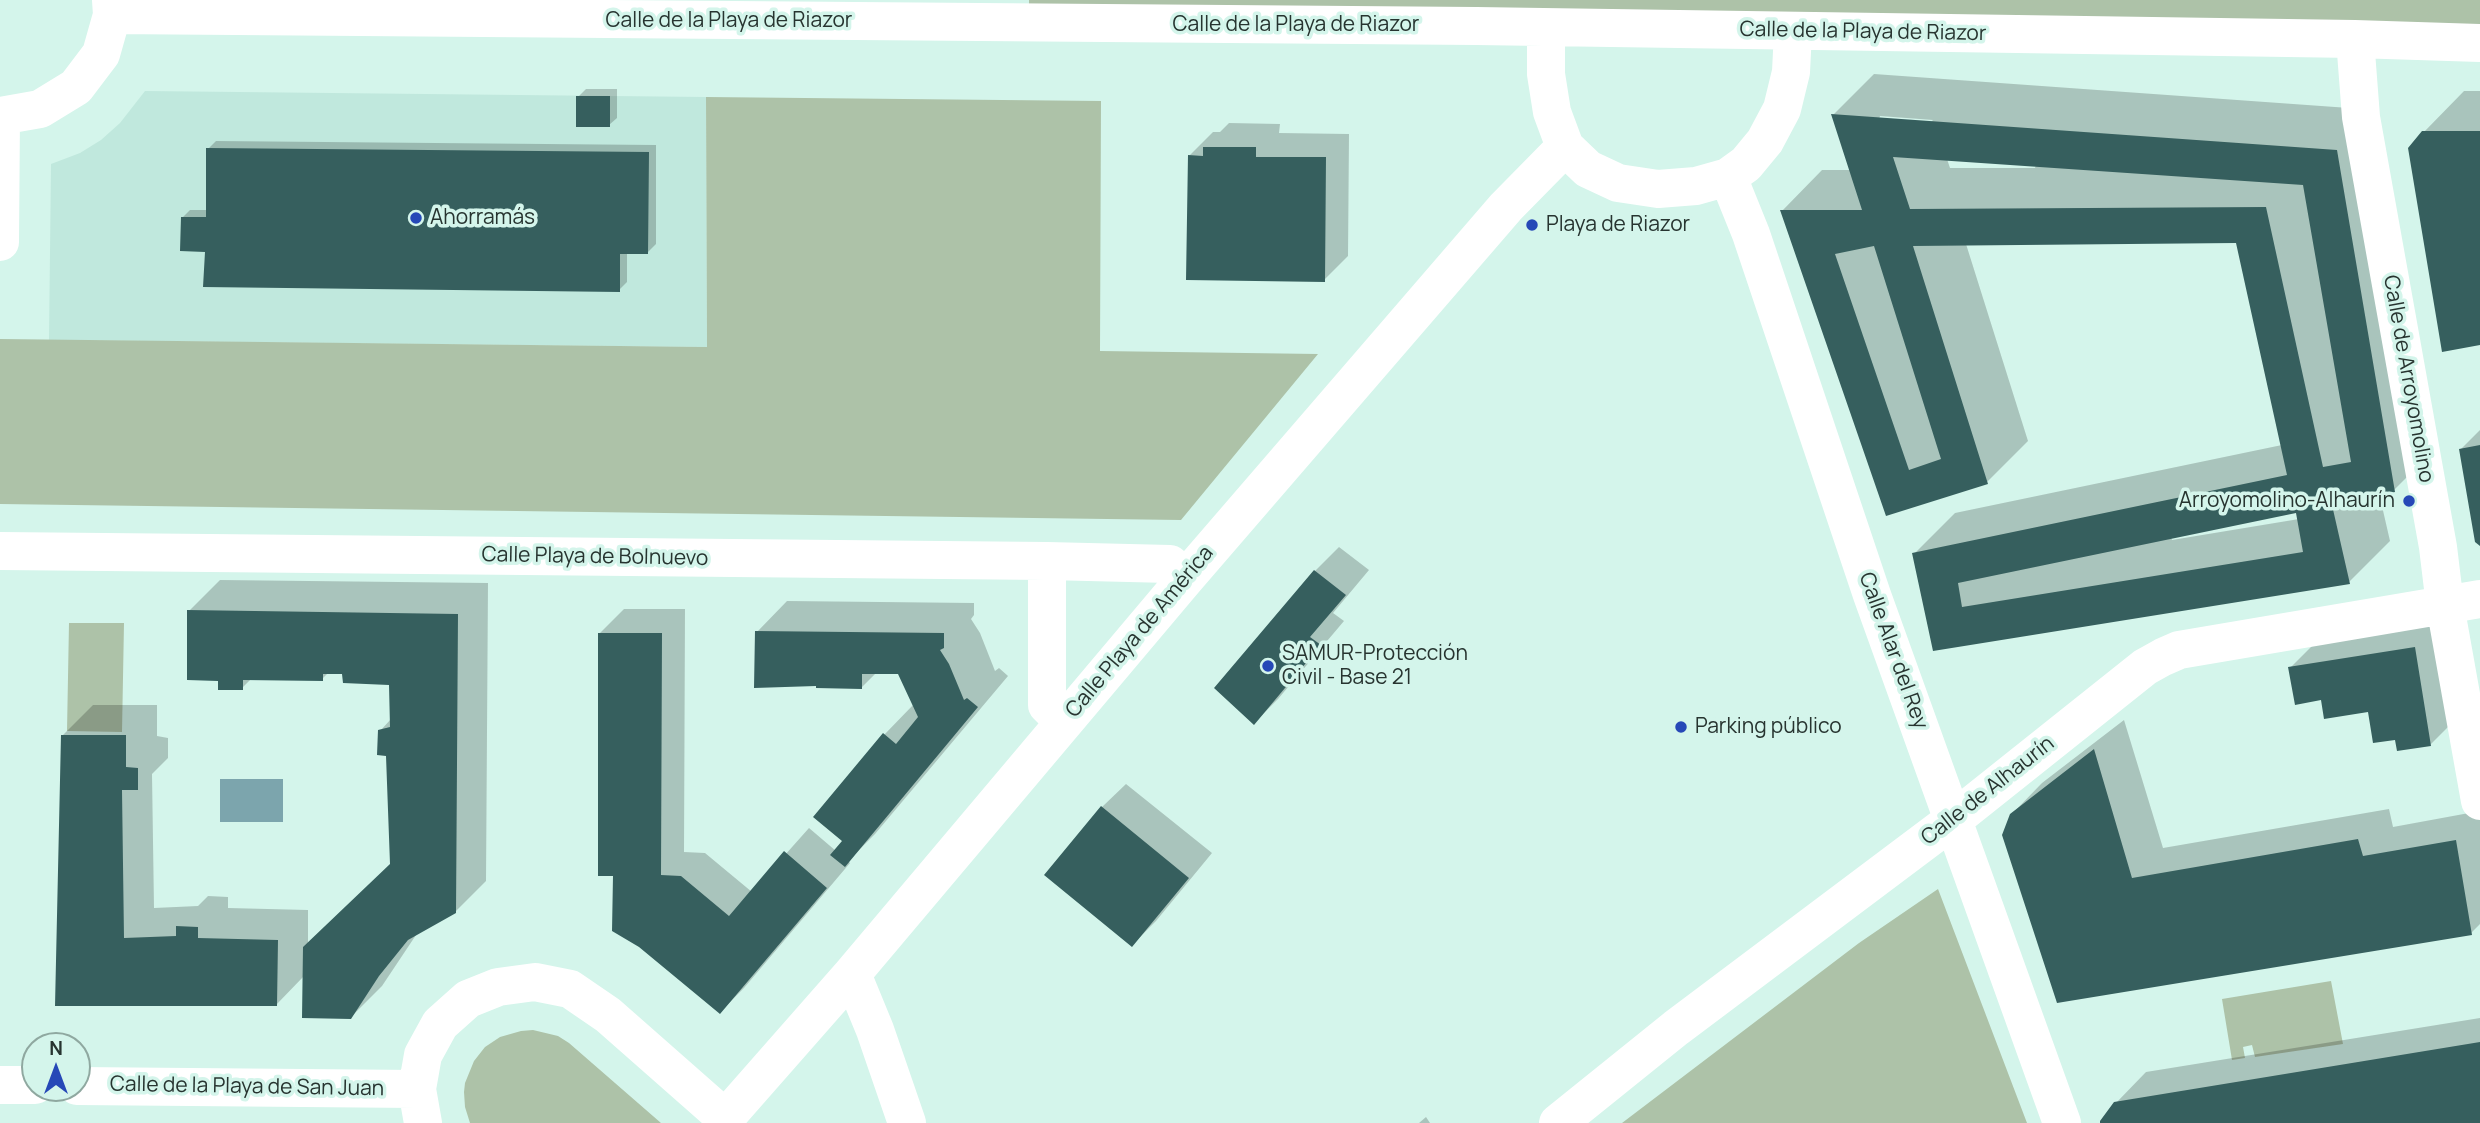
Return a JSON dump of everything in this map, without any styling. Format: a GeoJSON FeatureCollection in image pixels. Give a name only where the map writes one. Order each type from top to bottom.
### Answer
{"type":"FeatureCollection","features":[{"type":"Feature","properties":{"kind":"street","name":"Calle de la Playa de Riazor"},"geometry":{"type":"LineString","coordinates":[[112,7],[1029,12],[1546,28],[2480,43]]}},
{"type":"Feature","properties":{"kind":"street"},"geometry":{"type":"LineString","coordinates":[[0,242],[1,116],[40,109],[76,87],[101,54],[112,7]]}},
{"type":"Feature","properties":{"kind":"street"},"geometry":{"type":"LineString","coordinates":[[1546,28],[1546,74],[1552,113],[1565,147],[1588,169],[1618,183],[1658,189],[1696,187],[1728,177],[1746,164],[1765,141],[1782,109],[1791,72],[1793,31]]}},
{"type":"Feature","properties":{"kind":"street","name":"Calle de Arroyomolino"},"geometry":{"type":"LineString","coordinates":[[2355,39],[2361,117],[2436,534],[2462,602],[2480,801]]}},
{"type":"Feature","properties":{"kind":"street","name":"Calle Playa de América"},"geometry":{"type":"LineString","coordinates":[[723,1120],[852,974],[1185,579],[1506,207],[1565,147]]}},
{"type":"Feature","properties":{"kind":"street","name":"Calle Alar del Rey"},"geometry":{"type":"LineString","coordinates":[[1728,177],[1751,234],[1872,595],[2062,1123]]}},
{"type":"Feature","properties":{"kind":"street","name":"Calle Playa de Bolnuevo"},"geometry":{"type":"LineString","coordinates":[[0,551],[1047,561],[1170,564],[1185,579]]}},
{"type":"Feature","properties":{"kind":"street"},"geometry":{"type":"LineString","coordinates":[[1047,561],[1047,705],[1064,722]]}},
{"type":"Feature","properties":{"kind":"street","name":"Calle de Alhaurín"},"geometry":{"type":"LineString","coordinates":[[1558,1123],[1676,1028],[1953,820],[2145,667],[2179,650],[2462,602]]}},
{"type":"Feature","properties":{"kind":"street"},"geometry":{"type":"LineString","coordinates":[[852,974],[876,1030],[907,1123]]}},
{"type":"Feature","properties":{"kind":"street"},"geometry":{"type":"LineString","coordinates":[[420,1106],[423,1055],[440,1024],[468,999],[498,987],[535,982],[570,989],[608,1015],[723,1120]]}},
{"type":"Feature","properties":{"kind":"street"},"geometry":{"type":"LineString","coordinates":[[0,1085],[21,1085]]}},
{"type":"Feature","properties":{"kind":"street","name":"Calle de la Playa de San Juan"},"geometry":{"type":"LineString","coordinates":[[91,1087],[420,1106]]}},
{"type":"Feature","properties":{"kind":"shaded area"},"geometry":{"type":"Polygon","coordinates":[[[1029,0],[2480,0],[2480,43],[1029,23],[1029,0]]]}},
{"type":"Feature","properties":{"kind":"shaded area"},"geometry":{"type":"Polygon","coordinates":[[[145,91],[706,97],[707,347],[49,340],[51,164],[80,153],[101,140],[120,123],[145,91]]]}},
{"type":"Feature","properties":{"kind":"shaded area"},"geometry":{"type":"Polygon","coordinates":[[[706,97],[1101,101],[1100,351],[1318,354],[1181,520],[0,504],[0,339],[707,347],[706,97]]]}},
{"type":"Feature","properties":{"kind":"shaded area"},"geometry":{"type":"Polygon","coordinates":[[[69,623],[124,623],[122,732],[67,731],[69,623]]]}},
{"type":"Feature","properties":{"kind":"shaded area"},"geometry":{"type":"Polygon","coordinates":[[[1938,889],[2027,1123],[1622,1123],[1859,943],[1938,889]]]}},
{"type":"Feature","properties":{"kind":"shaded area"},"geometry":{"type":"Polygon","coordinates":[[[2331,981],[2343,1044],[2255,1057],[2252,1045],[2243,1047],[2245,1058],[2232,1060],[2222,999],[2331,981]]]}},
{"type":"Feature","properties":{"kind":"shaded area"},"geometry":{"type":"Polygon","coordinates":[[[533,1030],[558,1036],[569,1043],[661,1123],[470,1123],[464,1092],[474,1061],[485,1047],[500,1037],[533,1030]]]}},
{"type":"Feature","properties":{"kind":"water"},"geometry":{"type":"Polygon","coordinates":[[[220,779],[283,779],[283,822],[220,822],[220,779]]]}},
{"type":"Feature","properties":{"kind":"building"},"geometry":{"type":"Polygon","coordinates":[[[576,96],[610,96],[610,127],[576,127],[576,96]]]}},
{"type":"Feature","properties":{"kind":"building"},"geometry":{"type":"Polygon","coordinates":[[[1831,114],[2337,150],[2395,492],[2332,505],[2350,584],[1933,651],[1912,553],[2287,475],[2236,243],[1913,246],[1988,484],[1886,516],[1780,210],[1862,210],[1831,114]],[[1893,157],[1910,209],[2266,207],[2323,467],[2351,462],[2303,185],[1893,157]],[[1874,246],[1835,254],[1909,470],[1941,459],[1874,246]],[[2296,513],[1958,583],[1962,607],[2303,552],[2296,513]]]}},
{"type":"Feature","properties":{"kind":"building"},"geometry":{"type":"Polygon","coordinates":[[[2422,131],[2480,131],[2480,345],[2442,352],[2408,148],[2422,131]]]}},
{"type":"Feature","properties":{"kind":"building"},"geometry":{"type":"Polygon","coordinates":[[[1203,147],[1256,147],[1256,157],[1326,157],[1325,282],[1186,280],[1188,155],[1203,156],[1203,147]]]}},
{"type":"Feature","properties":{"kind":"building"},"geometry":{"type":"Polygon","coordinates":[[[206,148],[649,152],[648,254],[620,254],[620,292],[203,287],[205,252],[180,251],[181,217],[206,217],[206,148]]]}},
{"type":"Feature","properties":{"kind":"building"},"geometry":{"type":"Polygon","coordinates":[[[2480,445],[2480,546],[2475,542],[2459,449],[2480,445]]]}},
{"type":"Feature","properties":{"kind":"building","name":"SAMUR-Protección Civil - Base 21"},"geometry":{"type":"Polygon","coordinates":[[[1314,570],[1346,595],[1310,637],[1321,645],[1254,725],[1214,688],[1314,570]]]}},
{"type":"Feature","properties":{"kind":"building"},"geometry":{"type":"Polygon","coordinates":[[[187,610],[458,614],[456,913],[408,940],[379,976],[351,1019],[302,1018],[303,947],[390,864],[386,756],[377,755],[378,730],[390,727],[389,685],[343,683],[342,674],[323,674],[323,681],[243,680],[243,690],[218,690],[218,681],[187,680],[187,610]]]}},
{"type":"Feature","properties":{"kind":"building"},"geometry":{"type":"Polygon","coordinates":[[[755,631],[944,633],[944,648],[940,650],[964,700],[967,698],[978,707],[845,867],[830,855],[842,841],[813,817],[883,733],[896,744],[918,717],[898,674],[862,674],[862,689],[816,686],[754,688],[755,631]]]}},
{"type":"Feature","properties":{"kind":"building"},"geometry":{"type":"Polygon","coordinates":[[[598,633],[662,633],[661,875],[681,876],[729,916],[784,851],[827,888],[720,1014],[639,947],[612,931],[613,876],[598,876],[598,633]]]}},
{"type":"Feature","properties":{"kind":"building"},"geometry":{"type":"Polygon","coordinates":[[[2415,647],[2431,746],[2397,751],[2395,740],[2373,743],[2368,712],[2324,719],[2321,700],[2295,705],[2288,667],[2415,647]]]}},
{"type":"Feature","properties":{"kind":"building"},"geometry":{"type":"Polygon","coordinates":[[[61,735],[126,735],[126,767],[138,768],[138,790],[122,790],[124,938],[176,936],[176,926],[198,927],[198,938],[278,940],[277,1006],[55,1006],[61,735]]]}},
{"type":"Feature","properties":{"kind":"building"},"geometry":{"type":"Polygon","coordinates":[[[2094,749],[2132,878],[2358,839],[2363,856],[2456,840],[2472,935],[2057,1003],[2002,835],[2010,814],[2094,749]]]}},
{"type":"Feature","properties":{"kind":"building"},"geometry":{"type":"Polygon","coordinates":[[[1101,806],[1189,878],[1132,947],[1044,875],[1101,806]]]}},
{"type":"Feature","properties":{"kind":"building"},"geometry":{"type":"Polygon","coordinates":[[[2480,1042],[2480,1123],[2100,1123],[2114,1102],[2480,1042]]]}},
{"type":"Feature","properties":{"kind":"place","name":"Ahorramás"},"geometry":{"type":"Point","coordinates":[416,218]}},
{"type":"Feature","properties":{"kind":"place","name":"Playa de Riazor"},"geometry":{"type":"Point","coordinates":[1532,225]}},
{"type":"Feature","properties":{"kind":"place","name":"Arroyomolino-Alhaurín"},"geometry":{"type":"Point","coordinates":[2409,501]}},
{"type":"Feature","properties":{"kind":"place","name":"SAMUR-Protección Civil - Base 21"},"geometry":{"type":"Point","coordinates":[1268,666]}},
{"type":"Feature","properties":{"kind":"place","name":"Parking público"},"geometry":{"type":"Point","coordinates":[1681,727]}}]}
